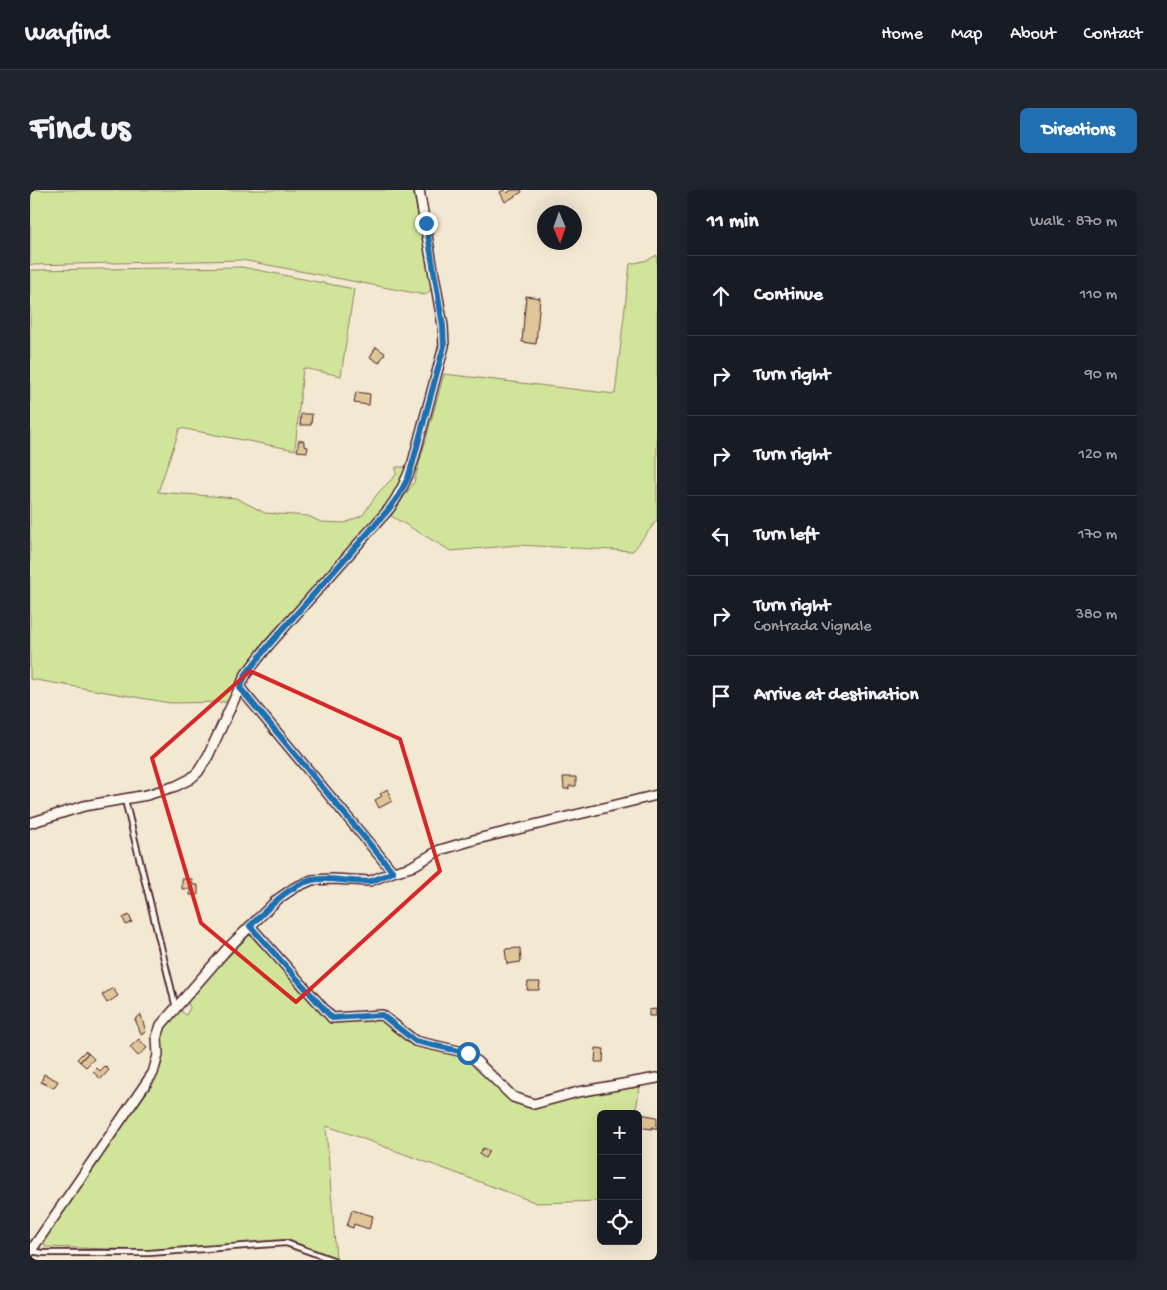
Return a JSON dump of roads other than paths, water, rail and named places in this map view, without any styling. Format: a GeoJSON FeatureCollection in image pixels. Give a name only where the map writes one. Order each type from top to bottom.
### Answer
{"type":"FeatureCollection","features":[{"type":"Feature","properties":{"kind":"street"},"geometry":{"type":"LineString","coordinates":[[30,823],[84,806],[147,795],[176,786],[190,779],[198,772],[208,756],[246,674],[268,646],[389,509],[408,478],[444,346],[439,300],[419,190]]}},
{"type":"Feature","properties":{"kind":"street"},"geometry":{"type":"LineString","coordinates":[[240,688],[393,872]]}},
{"type":"Feature","properties":{"kind":"street"},"geometry":{"type":"LineString","coordinates":[[30,1252],[153,1073],[158,1055],[157,1037],[160,1025],[227,949],[278,899],[294,888],[312,880],[370,881],[411,867],[440,850],[477,839],[657,796]]}},
{"type":"Feature","properties":{"kind":"street"},"geometry":{"type":"LineString","coordinates":[[250,926],[332,1018],[382,1015],[415,1041],[468,1053],[513,1096],[534,1104],[578,1092],[657,1078]]}},
{"type":"Feature","properties":{"kind":"lane"},"geometry":{"type":"LineString","coordinates":[[124,800],[176,1008]]}},
{"type":"Feature","properties":{"kind":"lane"},"geometry":{"type":"LineString","coordinates":[[30,1252],[149,1253],[286,1243],[333,1260]]}}]}
